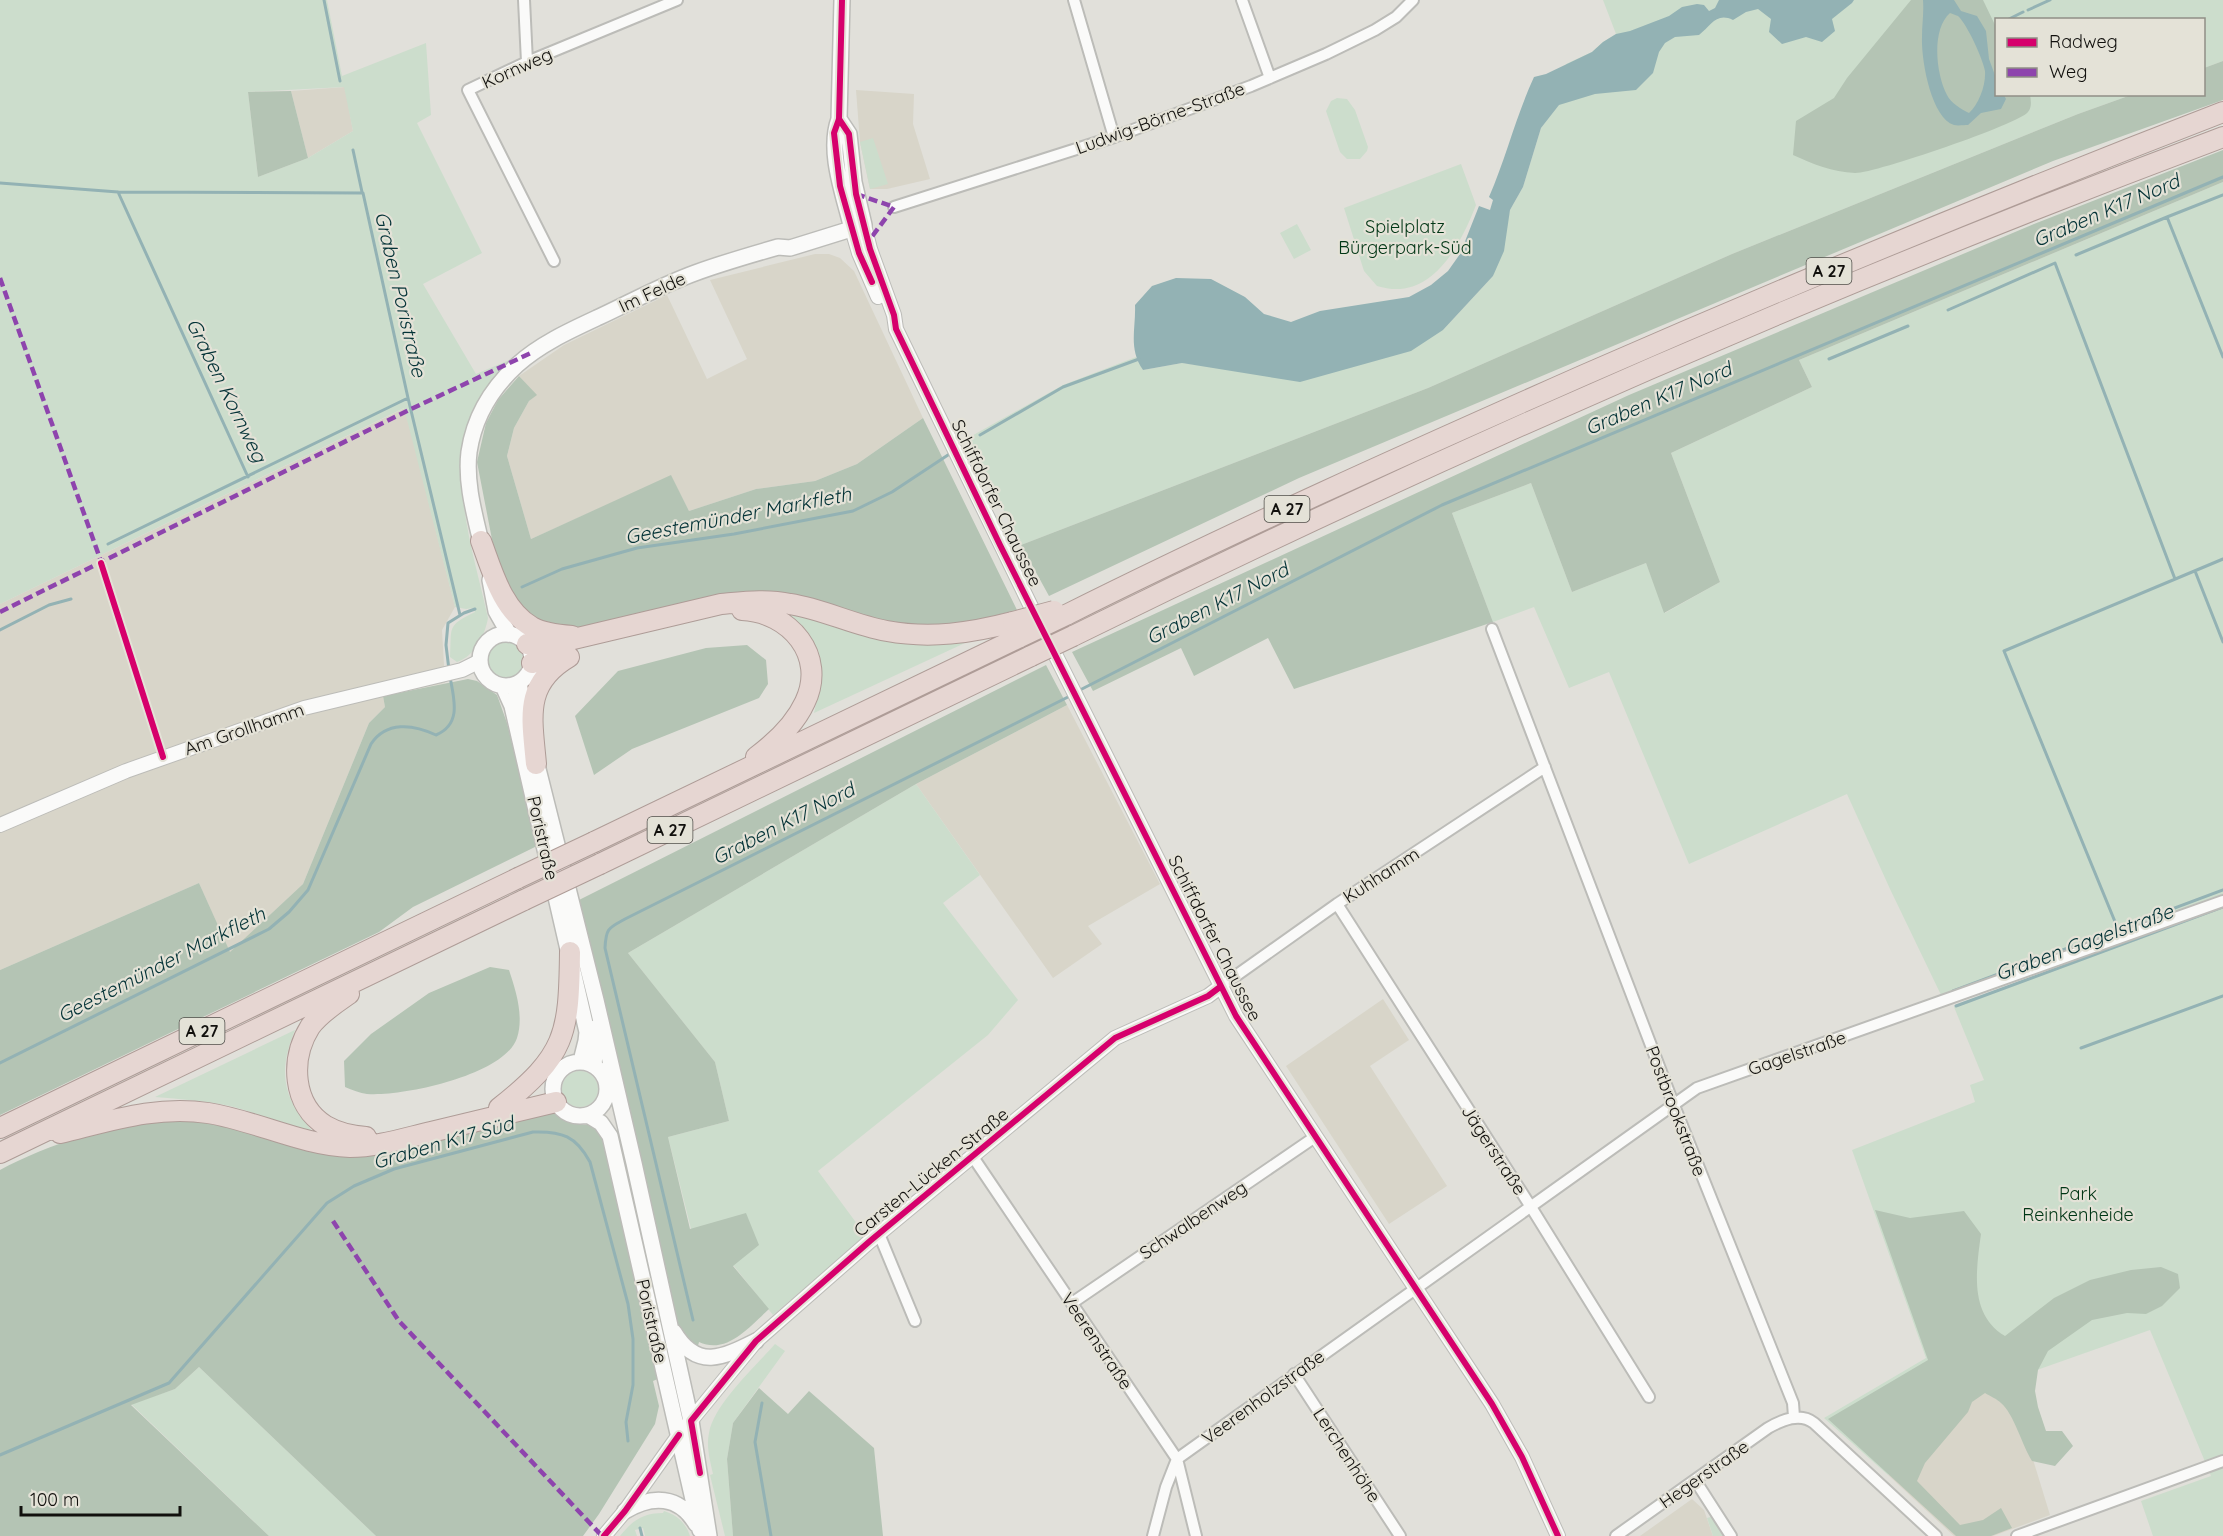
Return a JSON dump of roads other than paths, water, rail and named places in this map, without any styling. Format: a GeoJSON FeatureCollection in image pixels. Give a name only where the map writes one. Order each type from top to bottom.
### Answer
{"type":"FeatureCollection","features":[{"type":"Feature","properties":{"kind":"highway","name":"A 27"},"geometry":{"type":"LineString","coordinates":[[0,1128],[728,778],[1017,630],[1137,580],[1438,439],[1726,314],[2008,196],[2223,112]]}},
{"type":"Feature","properties":{"kind":"highway","name":"A 27"},"geometry":{"type":"LineString","coordinates":[[0,1153],[1272,538],[1509,431],[1796,306],[2081,190],[2223,137]]}},
{"type":"Feature","properties":{"kind":"highway"},"geometry":{"type":"LineString","coordinates":[[481,541],[502,593],[518,617],[533,628],[589,639],[720,611],[735,610],[752,610],[777,618],[789,627],[799,638],[808,655],[812,672],[806,700],[793,721],[770,747],[728,778]]}},
{"type":"Feature","properties":{"kind":"highway"},"geometry":{"type":"LineString","coordinates":[[530,654],[721,604],[748,601],[791,604],[863,626],[910,635],[1017,630]]}},
{"type":"Feature","properties":{"kind":"highway"},"geometry":{"type":"LineString","coordinates":[[536,764],[532,713],[533,699],[540,682],[548,671],[589,639]]}},
{"type":"Feature","properties":{"kind":"highway"},"geometry":{"type":"LineString","coordinates":[[500,1108],[546,1066],[562,1038],[569,1004],[570,952]]}},
{"type":"Feature","properties":{"kind":"highway"},"geometry":{"type":"LineString","coordinates":[[409,956],[334,1005],[311,1025],[301,1045],[297,1062],[298,1087],[305,1105],[315,1117],[327,1126],[347,1135],[367,1137],[392,1134],[554,1095]]}},
{"type":"Feature","properties":{"kind":"highway"},"geometry":{"type":"LineString","coordinates":[[20,1143],[136,1114],[187,1111],[209,1113],[253,1124],[306,1142],[353,1147],[392,1141],[554,1095]]}},
{"type":"Feature","properties":{"kind":"main road","name":"Schiffdorfer Chaussee"},"geometry":{"type":"LineString","coordinates":[[842,0],[840,118],[849,134],[857,223]]}},
{"type":"Feature","properties":{"kind":"main road","name":"Im Felde"},"geometry":{"type":"LineString","coordinates":[[481,541],[472,504],[468,471],[472,436],[487,400],[517,365],[533,352],[574,329],[693,273],[778,247],[790,248],[857,223]]}},
{"type":"Feature","properties":{"kind":"main road"},"geometry":{"type":"LineString","coordinates":[[481,541],[501,635]]}},
{"type":"Feature","properties":{"kind":"main road"},"geometry":{"type":"LineString","coordinates":[[481,666],[484,647],[501,635],[522,639],[530,654],[530,671],[519,683],[502,686]]}},
{"type":"Feature","properties":{"kind":"main road","name":"Poristraße"},"geometry":{"type":"LineString","coordinates":[[481,666],[491,681],[502,686],[512,706],[587,1032],[587,1064]]}},
{"type":"Feature","properties":{"kind":"main road","name":"Poristraße"},"geometry":{"type":"LineString","coordinates":[[519,683],[536,764],[596,1000],[692,1421],[704,1534]]}},
{"type":"Feature","properties":{"kind":"main road","name":"Poristraße"},"geometry":{"type":"LineString","coordinates":[[587,1064],[597,1037],[596,1000]]}},
{"type":"Feature","properties":{"kind":"main road"},"geometry":{"type":"LineString","coordinates":[[554,1095],[554,1079],[564,1066],[587,1064],[600,1070],[607,1091],[602,1105],[588,1115]]}},
{"type":"Feature","properties":{"kind":"main road","name":"Poristraße"},"geometry":{"type":"LineString","coordinates":[[554,1095],[566,1112],[581,1116],[588,1115],[601,1123],[610,1136],[679,1436],[704,1534]]}},
{"type":"Feature","properties":{"kind":"main road","name":"Poristraße"},"geometry":{"type":"LineString","coordinates":[[602,1105],[634,1163]]}},
{"type":"Feature","properties":{"kind":"main road"},"geometry":{"type":"LineString","coordinates":[[669,1323],[683,1347],[699,1355],[715,1358],[726,1356],[756,1341]]}},
{"type":"Feature","properties":{"kind":"main road"},"geometry":{"type":"LineString","coordinates":[[625,1511],[638,1503],[651,1500],[671,1502],[690,1513],[704,1534]]}},
{"type":"Feature","properties":{"kind":"street"},"geometry":{"type":"LineString","coordinates":[[524,0],[527,62]]}},
{"type":"Feature","properties":{"kind":"street","name":"Kornweg"},"geometry":{"type":"LineString","coordinates":[[555,261],[468,90],[527,62],[677,0]]}},
{"type":"Feature","properties":{"kind":"street"},"geometry":{"type":"LineString","coordinates":[[1074,0],[1113,137]]}},
{"type":"Feature","properties":{"kind":"street"},"geometry":{"type":"LineString","coordinates":[[1242,0],[1270,78]]}},
{"type":"Feature","properties":{"kind":"street","name":"Ludwig-Börne-Straße"},"geometry":{"type":"LineString","coordinates":[[894,207],[1113,137],[1270,78],[1375,30],[1396,17],[1413,0]]}},
{"type":"Feature","properties":{"kind":"street","name":"Schiffdorfer Chaussee"},"geometry":{"type":"LineString","coordinates":[[857,223],[859,253],[888,319],[894,324],[1000,545],[1220,987],[1236,1016],[1497,1413],[1522,1457],[1558,1536]]}},
{"type":"Feature","properties":{"kind":"street","name":"Postbrookstraße"},"geometry":{"type":"LineString","coordinates":[[1492,628],[1673,1103],[1793,1402],[1794,1417]]}},
{"type":"Feature","properties":{"kind":"street","name":"Am Grollhamm"},"geometry":{"type":"LineString","coordinates":[[0,825],[126,771],[272,719],[328,701],[481,666]]}},
{"type":"Feature","properties":{"kind":"street","name":"Kuhhamm"},"geometry":{"type":"LineString","coordinates":[[1220,987],[1337,904],[1545,767]]}},
{"type":"Feature","properties":{"kind":"street","name":"Gagelstraße"},"geometry":{"type":"LineString","coordinates":[[1414,1288],[1697,1088],[2223,901]]}},
{"type":"Feature","properties":{"kind":"street","name":"Jägerstraße"},"geometry":{"type":"LineString","coordinates":[[1337,904],[1531,1207],[1649,1397]]}},
{"type":"Feature","properties":{"kind":"street","name":"Carsten-Lücken-Straße"},"geometry":{"type":"LineString","coordinates":[[604,1536],[625,1511],[679,1436],[756,1341],[879,1234],[1115,1038],[1208,996],[1220,987]]}},
{"type":"Feature","properties":{"kind":"street","name":"Schwalbenweg"},"geometry":{"type":"LineString","coordinates":[[1072,1303],[1315,1137]]}},
{"type":"Feature","properties":{"kind":"street","name":"Veerenstraße"},"geometry":{"type":"LineString","coordinates":[[974,1157],[1177,1459],[1196,1536]]}},
{"type":"Feature","properties":{"kind":"street"},"geometry":{"type":"LineString","coordinates":[[879,1234],[915,1321]]}},
{"type":"Feature","properties":{"kind":"street","name":"Veerenholzstraße"},"geometry":{"type":"LineString","coordinates":[[1177,1459],[1414,1288]]}},
{"type":"Feature","properties":{"kind":"street","name":"Lerchenhöhe"},"geometry":{"type":"LineString","coordinates":[[1294,1374],[1400,1536]]}},
{"type":"Feature","properties":{"kind":"street"},"geometry":{"type":"LineString","coordinates":[[1794,1417],[1810,1420],[1936,1536]]}},
{"type":"Feature","properties":{"kind":"street","name":"Hegerstraße"},"geometry":{"type":"LineString","coordinates":[[1616,1536],[1768,1428],[1782,1420],[1794,1417]]}},
{"type":"Feature","properties":{"kind":"street"},"geometry":{"type":"LineString","coordinates":[[1153,1536],[1166,1486],[1177,1459]]}},
{"type":"Feature","properties":{"kind":"street"},"geometry":{"type":"LineString","coordinates":[[2017,1536],[2223,1461]]}},
{"type":"Feature","properties":{"kind":"street"},"geometry":{"type":"LineString","coordinates":[[1695,1480],[1731,1536]]}},
{"type":"Feature","properties":{"kind":"water"},"geometry":{"type":"Polygon","coordinates":[[[1719,0],[1854,0],[1832,19],[1835,31],[1822,42],[1806,37],[1782,44],[1769,32],[1771,19],[1758,9],[1746,12],[1733,20],[1718,19],[1699,35],[1675,37],[1665,43],[1659,52],[1653,73],[1636,90],[1595,94],[1559,105],[1541,128],[1523,187],[1510,210],[1504,251],[1493,276],[1443,330],[1411,351],[1300,382],[1182,363],[1143,370],[1138,362],[1134,346],[1135,305],[1152,286],[1176,278],[1211,279],[1245,297],[1264,314],[1291,322],[1320,311],[1409,297],[1431,285],[1448,271],[1460,254],[1479,206],[1490,210],[1493,200],[1489,197],[1534,77],[1546,74],[1592,52],[1616,34],[1669,16],[1682,7],[1704,5],[1709,11],[1715,8],[1719,0]]]}},
{"type":"Feature","properties":{"kind":"water"},"geometry":{"type":"Polygon","coordinates":[[[1923,0],[1954,0],[1961,11],[1977,16],[1986,31],[1989,59],[1995,75],[1995,96],[2004,96],[2006,99],[2001,109],[1981,113],[1968,125],[1954,125],[1946,120],[1939,111],[1929,87],[1923,59],[1923,0]],[[1950,13],[1940,30],[1938,64],[1943,86],[1949,98],[1969,113],[1981,94],[1985,71],[1978,50],[1966,26],[1958,16],[1950,13]]]}},
{"type":"Feature","properties":{"kind":"waterway"},"geometry":{"type":"LineString","coordinates":[[324,0],[340,81]]}},
{"type":"Feature","properties":{"kind":"waterway"},"geometry":{"type":"LineString","coordinates":[[2028,10],[2050,0]]}},
{"type":"Feature","properties":{"kind":"waterway"},"geometry":{"type":"LineString","coordinates":[[2011,18],[2023,12]]}},
{"type":"Feature","properties":{"kind":"waterway"},"geometry":{"type":"LineString","coordinates":[[353,150],[362,192]]}},
{"type":"Feature","properties":{"kind":"waterway","name":"Graben K17 Nord"},"geometry":{"type":"LineString","coordinates":[[1078,691],[1442,505],[2223,177]]}},
{"type":"Feature","properties":{"kind":"waterway","name":"Graben Poristraße"},"geometry":{"type":"LineString","coordinates":[[0,183],[118,192],[363,193],[408,398],[460,615]]}},
{"type":"Feature","properties":{"kind":"waterway","name":"Graben Kornweg"},"geometry":{"type":"LineString","coordinates":[[118,192],[248,477]]}},
{"type":"Feature","properties":{"kind":"waterway"},"geometry":{"type":"LineString","coordinates":[[2167,217],[2223,195]]}},
{"type":"Feature","properties":{"kind":"waterway"},"geometry":{"type":"LineString","coordinates":[[2076,255],[2167,217],[2223,357]]}},
{"type":"Feature","properties":{"kind":"waterway"},"geometry":{"type":"LineString","coordinates":[[1948,310],[2055,263],[2175,579]]}},
{"type":"Feature","properties":{"kind":"waterway"},"geometry":{"type":"LineString","coordinates":[[1829,359],[1908,326]]}},
{"type":"Feature","properties":{"kind":"waterway","name":"Geestemünder Markfleth"},"geometry":{"type":"LineString","coordinates":[[980,435],[1063,387],[1139,359]]}},
{"type":"Feature","properties":{"kind":"waterway","name":"Graben Kornweg"},"geometry":{"type":"LineString","coordinates":[[108,544],[408,398]]}},
{"type":"Feature","properties":{"kind":"waterway","name":"Geestemünder Markfleth"},"geometry":{"type":"LineString","coordinates":[[522,587],[562,569],[637,548],[734,534],[853,511],[892,492],[951,453]]}},
{"type":"Feature","properties":{"kind":"waterway"},"geometry":{"type":"LineString","coordinates":[[2118,929],[2004,651],[2223,559]]}},
{"type":"Feature","properties":{"kind":"waterway"},"geometry":{"type":"LineString","coordinates":[[2195,571],[2223,642]]}},
{"type":"Feature","properties":{"kind":"waterway"},"geometry":{"type":"LineString","coordinates":[[0,630],[49,605],[71,599]]}},
{"type":"Feature","properties":{"kind":"waterway","name":"Geestemünder Markfleth"},"geometry":{"type":"LineString","coordinates":[[449,670],[446,645],[448,623],[475,609]]}},
{"type":"Feature","properties":{"kind":"waterway","name":"Geestemünder Markfleth"},"geometry":{"type":"LineString","coordinates":[[0,1063],[269,929],[289,912],[308,890],[371,744],[384,731],[392,728],[409,727],[436,735],[444,730],[450,724],[454,710],[450,677]]}},
{"type":"Feature","properties":{"kind":"waterway","name":"Graben K17 Nord"},"geometry":{"type":"LineString","coordinates":[[693,1320],[605,948],[608,932],[612,926],[627,918],[1070,696]]}},
{"type":"Feature","properties":{"kind":"waterway"},"geometry":{"type":"LineString","coordinates":[[1953,991],[2223,890]]}},
{"type":"Feature","properties":{"kind":"waterway","name":"Graben Gagelstraße"},"geometry":{"type":"LineString","coordinates":[[1956,1006],[2223,907]]}},
{"type":"Feature","properties":{"kind":"waterway"},"geometry":{"type":"LineString","coordinates":[[2081,1048],[2223,996]]}},
{"type":"Feature","properties":{"kind":"waterway","name":"Graben K17 Süd"},"geometry":{"type":"LineString","coordinates":[[0,1455],[169,1383],[327,1203],[354,1186],[394,1169],[533,1132],[560,1134],[567,1137],[579,1146],[590,1162],[628,1304],[633,1339],[633,1385],[626,1422],[628,1441]]}},
{"type":"Feature","properties":{"kind":"waterway","name":"Graben K17 Nord"},"geometry":{"type":"LineString","coordinates":[[762,1403],[755,1442],[771,1536]]}},
{"type":"Feature","properties":{"kind":"waterway","name":"Graben K17 Süd"},"geometry":{"type":"LineString","coordinates":[[640,1528],[642,1536]]}},
{"type":"Feature","properties":{"kind":"park label","name":"Spielplatz Bürgerpark-Süd"},"geometry":{"type":"Point","coordinates":[1405,236]}},
{"type":"Feature","properties":{"kind":"park label","name":"Park Reinkenheide"},"geometry":{"type":"Point","coordinates":[2078,1203]}}]}
